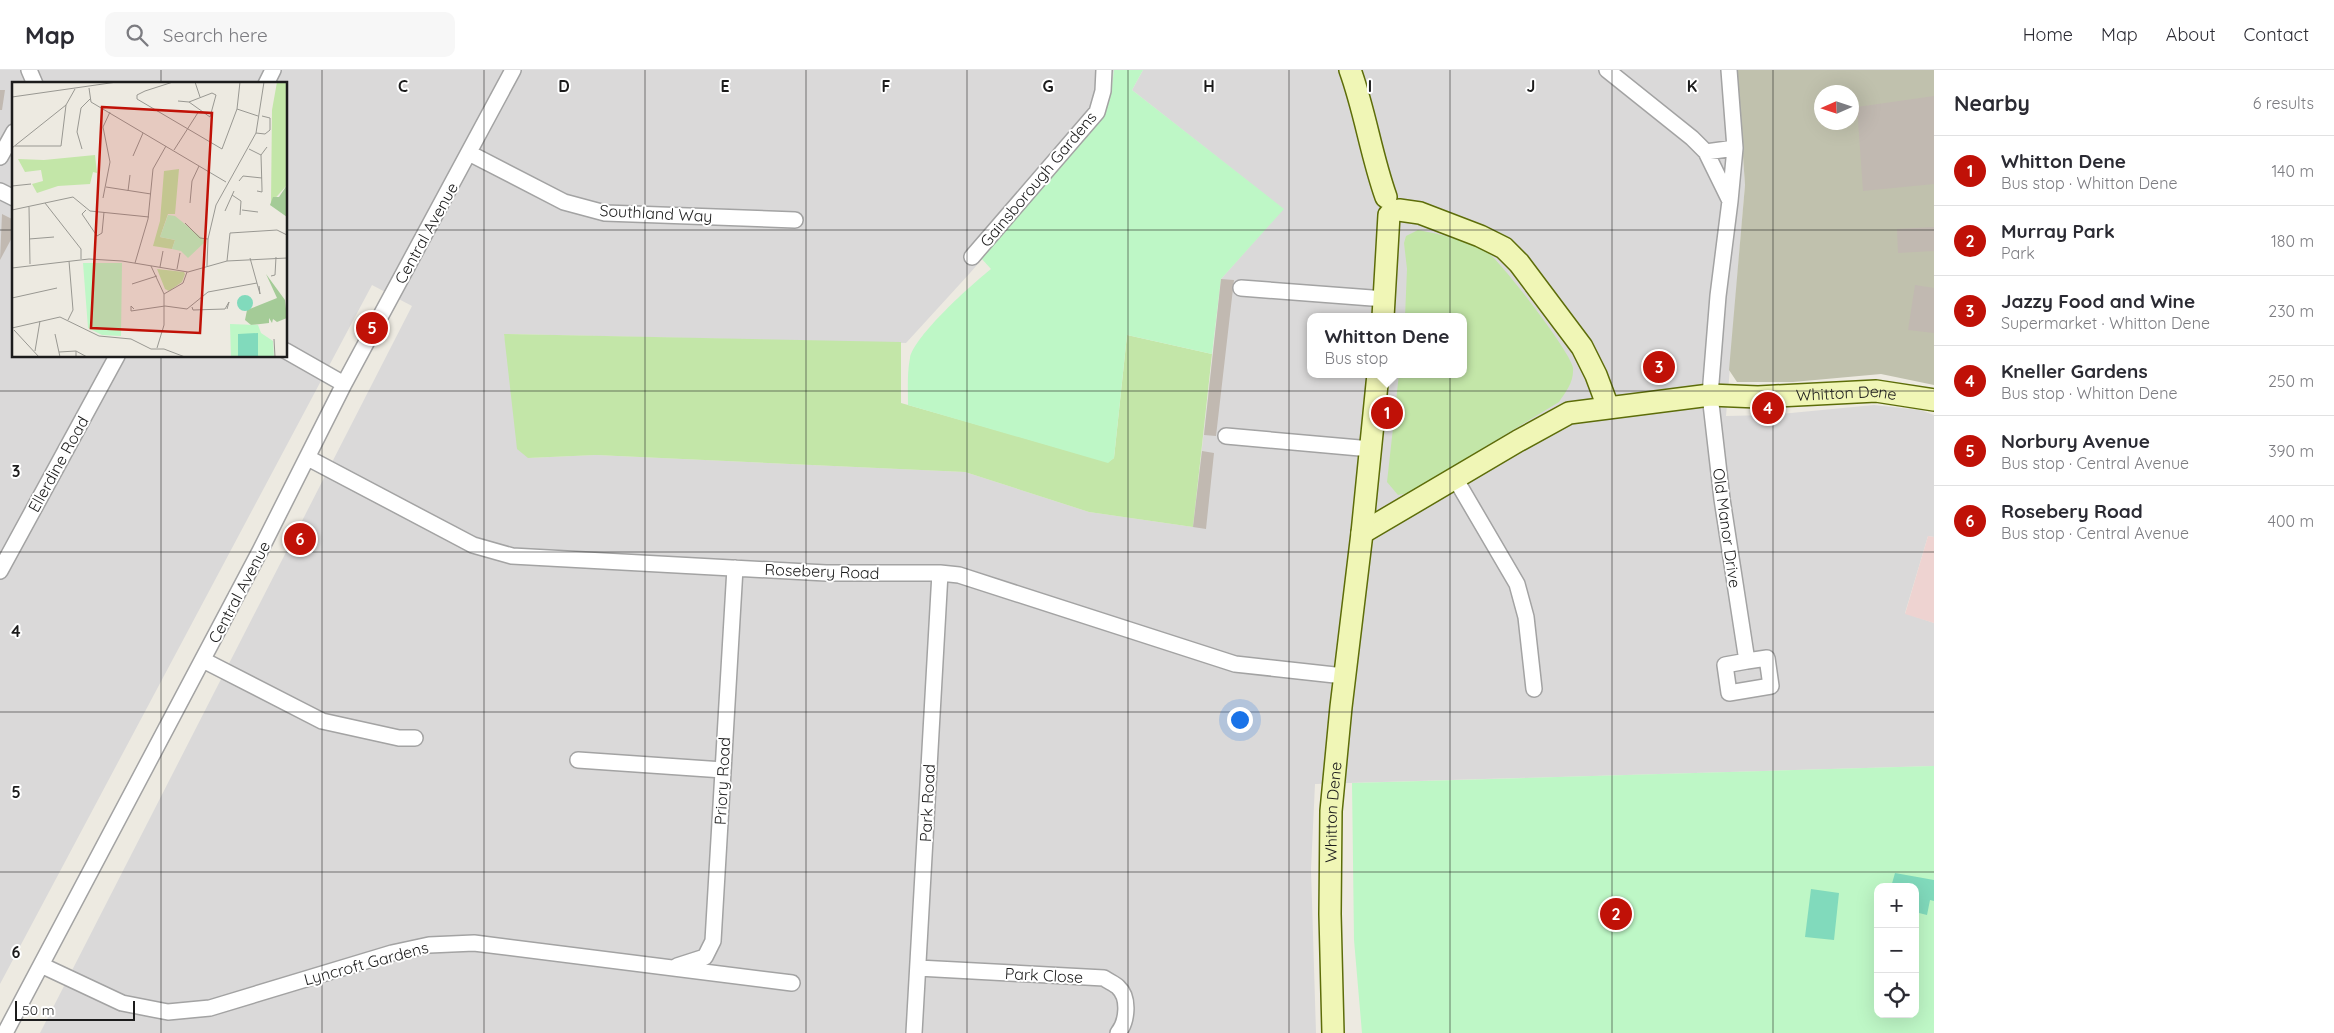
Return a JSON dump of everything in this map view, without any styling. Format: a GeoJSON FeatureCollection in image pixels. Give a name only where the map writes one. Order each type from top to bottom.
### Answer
{"type":"FeatureCollection","features":[{"type":"Feature","properties":{"kind":"street"},"geometry":{"type":"LineString","coordinates":[[30,70],[34,82]]}},
{"type":"Feature","properties":{"kind":"street"},"geometry":{"type":"LineString","coordinates":[[267,82],[274,70]]}},
{"type":"Feature","properties":{"kind":"street","name":"Central Avenue"},"geometry":{"type":"LineString","coordinates":[[5,1033],[203,660],[308,458],[344,384],[513,70]]}},
{"type":"Feature","properties":{"kind":"street","name":"Gainsborough Gardens"},"geometry":{"type":"LineString","coordinates":[[972,257],[1097,112],[1103,91],[1104,70]]}},
{"type":"Feature","properties":{"kind":"street"},"geometry":{"type":"LineString","coordinates":[[1241,288],[1384,308],[1392,207],[1378,174],[1365,113],[1350,70]]}},
{"type":"Feature","properties":{"kind":"street"},"geometry":{"type":"LineString","coordinates":[[1607,70],[1692,138],[1706,152],[1730,201]]}},
{"type":"Feature","properties":{"kind":"street","name":"Old Manor Drive"},"geometry":{"type":"LineString","coordinates":[[1729,70],[1735,148],[1718,296],[1710,395],[1722,499],[1747,662]]}},
{"type":"Feature","properties":{"kind":"street"},"geometry":{"type":"LineString","coordinates":[[0,157],[12,136]]}},
{"type":"Feature","properties":{"kind":"street"},"geometry":{"type":"LineString","coordinates":[[1706,152],[1735,148]]}},
{"type":"Feature","properties":{"kind":"street","name":"Southland Way"},"geometry":{"type":"LineString","coordinates":[[469,154],[564,202],[605,213],[796,220]]}},
{"type":"Feature","properties":{"kind":"street"},"geometry":{"type":"LineString","coordinates":[[0,191],[12,197]]}},
{"type":"Feature","properties":{"kind":"street"},"geometry":{"type":"LineString","coordinates":[[1392,207],[1420,213],[1480,236],[1504,248],[1519,263],[1582,346],[1596,375],[1608,407]]}},
{"type":"Feature","properties":{"kind":"street"},"geometry":{"type":"LineString","coordinates":[[288,352],[344,384]]}},
{"type":"Feature","properties":{"kind":"street","name":"Ellerdine Road"},"geometry":{"type":"LineString","coordinates":[[0,571],[116,358]]}},
{"type":"Feature","properties":{"kind":"street","name":"Whitton Dene"},"geometry":{"type":"LineString","coordinates":[[1333,1033],[1330,914],[1331,811],[1344,676],[1362,533],[1378,378]]}},
{"type":"Feature","properties":{"kind":"street","name":"Whitton Dene"},"geometry":{"type":"LineString","coordinates":[[1362,533],[1569,413],[1710,395],[1758,397],[1876,391],[1934,400]]}},
{"type":"Feature","properties":{"kind":"street"},"geometry":{"type":"LineString","coordinates":[[1226,436],[1371,449]]}},
{"type":"Feature","properties":{"kind":"street","name":"Rosebery Road"},"geometry":{"type":"LineString","coordinates":[[308,458],[473,545],[512,556],[826,574],[940,573],[959,575],[1235,664],[1344,676]]}},
{"type":"Feature","properties":{"kind":"street"},"geometry":{"type":"LineString","coordinates":[[1455,478],[1517,584],[1526,618],[1534,689]]}},
{"type":"Feature","properties":{"kind":"street","name":"Priory Road"},"geometry":{"type":"LineString","coordinates":[[671,967],[705,956],[713,941],[735,568]]}},
{"type":"Feature","properties":{"kind":"street","name":"Park Road"},"geometry":{"type":"LineString","coordinates":[[914,1033],[940,573]]}},
{"type":"Feature","properties":{"kind":"street"},"geometry":{"type":"LineString","coordinates":[[203,660],[322,720],[399,738],[415,738]]}},
{"type":"Feature","properties":{"kind":"street"},"geometry":{"type":"LineString","coordinates":[[578,760],[723,770]]}},
{"type":"Feature","properties":{"kind":"street","name":"Lyncroft Gardens"},"geometry":{"type":"LineString","coordinates":[[41,965],[122,1003],[168,1012],[210,1008],[392,953],[430,946],[474,943],[792,983]]}},
{"type":"Feature","properties":{"kind":"street","name":"Park Close"},"geometry":{"type":"LineString","coordinates":[[918,968],[1104,978],[1119,987],[1124,998],[1126,1015],[1118,1033]]}},
{"type":"Feature","properties":{"kind":"shaded area"},"geometry":{"type":"Polygon","coordinates":[[[0,70],[1114,70],[1111,94],[1104,117],[970,273],[906,343],[504,334],[528,458],[596,455],[965,472],[1089,512],[1193,527],[1221,279],[1283,209],[1132,90],[1143,70],[1737,70],[1745,185],[1726,416],[1770,415],[1874,405],[1920,410],[1934,415],[1934,537],[1928,536],[1905,613],[1934,623],[1934,766],[1315,784],[1311,869],[1316,1033],[40,1033],[412,306],[372,285],[0,984],[0,70]]]}},
{"type":"Feature","properties":{"kind":"shaded area"},"geometry":{"type":"Polygon","coordinates":[[[1737,70],[1934,70],[1934,385],[1881,374],[1793,382],[1737,382],[1729,370],[1745,185],[1737,70]]]}},
{"type":"Feature","properties":{"kind":"shaded area"},"geometry":{"type":"Polygon","coordinates":[[[1928,536],[1934,537],[1934,623],[1905,614],[1928,536]]]}},
{"type":"Feature","properties":{"kind":"green space"},"geometry":{"type":"Polygon","coordinates":[[[1114,70],[1143,70],[1132,90],[1284,209],[1221,279],[1212,354],[1127,335],[1114,458],[1108,463],[908,405],[908,370],[914,348],[932,324],[991,269],[981,258],[1104,117],[1111,94],[1114,70]]]}},
{"type":"Feature","properties":{"kind":"green space"},"geometry":{"type":"Polygon","coordinates":[[[1418,230],[1471,244],[1487,252],[1506,272],[1549,327],[1570,359],[1573,373],[1569,386],[1559,402],[1409,493],[1398,495],[1387,482],[1399,378],[1467,378],[1467,313],[1405,313],[1407,269],[1404,243],[1406,236],[1418,230]]]}},
{"type":"Feature","properties":{"kind":"green space"},"geometry":{"type":"Polygon","coordinates":[[[504,334],[901,342],[901,403],[1108,462],[1114,458],[1127,335],[1212,354],[1193,527],[1089,512],[965,472],[596,455],[528,458],[517,449],[504,334]]]}},
{"type":"Feature","properties":{"kind":"green space"},"geometry":{"type":"Polygon","coordinates":[[[1934,766],[1934,1033],[1362,1033],[1354,940],[1352,783],[1934,766]]]}},
{"type":"Feature","properties":{"kind":"green space"},"geometry":{"type":"Polygon","coordinates":[[[1895,873],[1934,880],[1934,901],[1930,900],[1927,915],[1919,913],[1919,883],[1892,883],[1895,873]]]}},
{"type":"Feature","properties":{"kind":"green space"},"geometry":{"type":"Polygon","coordinates":[[[1811,889],[1839,893],[1834,940],[1805,937],[1811,889]]]}},
{"type":"Feature","properties":{"kind":"building"},"geometry":{"type":"Polygon","coordinates":[[[0,90],[5,90],[2,110],[0,110],[0,90]]]}},
{"type":"Feature","properties":{"kind":"building"},"geometry":{"type":"Polygon","coordinates":[[[1934,96],[1934,184],[1863,191],[1859,107],[1934,96]]]}},
{"type":"Feature","properties":{"kind":"building"},"geometry":{"type":"Polygon","coordinates":[[[2,214],[12,219],[12,238],[0,260],[2,214]]]}},
{"type":"Feature","properties":{"kind":"building"},"geometry":{"type":"Polygon","coordinates":[[[1934,227],[1934,251],[1898,253],[1897,229],[1934,227]]]}},
{"type":"Feature","properties":{"kind":"building"},"geometry":{"type":"Polygon","coordinates":[[[1221,279],[1234,280],[1216,436],[1204,435],[1221,279]]]}},
{"type":"Feature","properties":{"kind":"building"},"geometry":{"type":"Polygon","coordinates":[[[1915,285],[1934,288],[1934,333],[1908,330],[1915,285]]]}},
{"type":"Feature","properties":{"kind":"building"},"geometry":{"type":"Polygon","coordinates":[[[1664,355],[1667,378],[1654,379],[1651,356],[1664,355]]]}},
{"type":"Feature","properties":{"kind":"building"},"geometry":{"type":"Polygon","coordinates":[[[1202,451],[1214,453],[1206,529],[1193,527],[1202,451]]]}},
{"type":"Feature","properties":{"kind":"place","name":"Norbury Avenue"},"geometry":{"type":"Point","coordinates":[372,328]}},
{"type":"Feature","properties":{"kind":"place","name":"Jazzy Food and Wine"},"geometry":{"type":"Point","coordinates":[1659,367]}},
{"type":"Feature","properties":{"kind":"place","name":"Kneller Gardens"},"geometry":{"type":"Point","coordinates":[1768,408]}},
{"type":"Feature","properties":{"kind":"place","name":"Whitton Dene"},"geometry":{"type":"Point","coordinates":[1387,413]}},
{"type":"Feature","properties":{"kind":"place","name":"Rosebery Road"},"geometry":{"type":"Point","coordinates":[300,539]}},
{"type":"Feature","properties":{"kind":"place","name":"Murray Park"},"geometry":{"type":"Point","coordinates":[1616,914]}}]}
